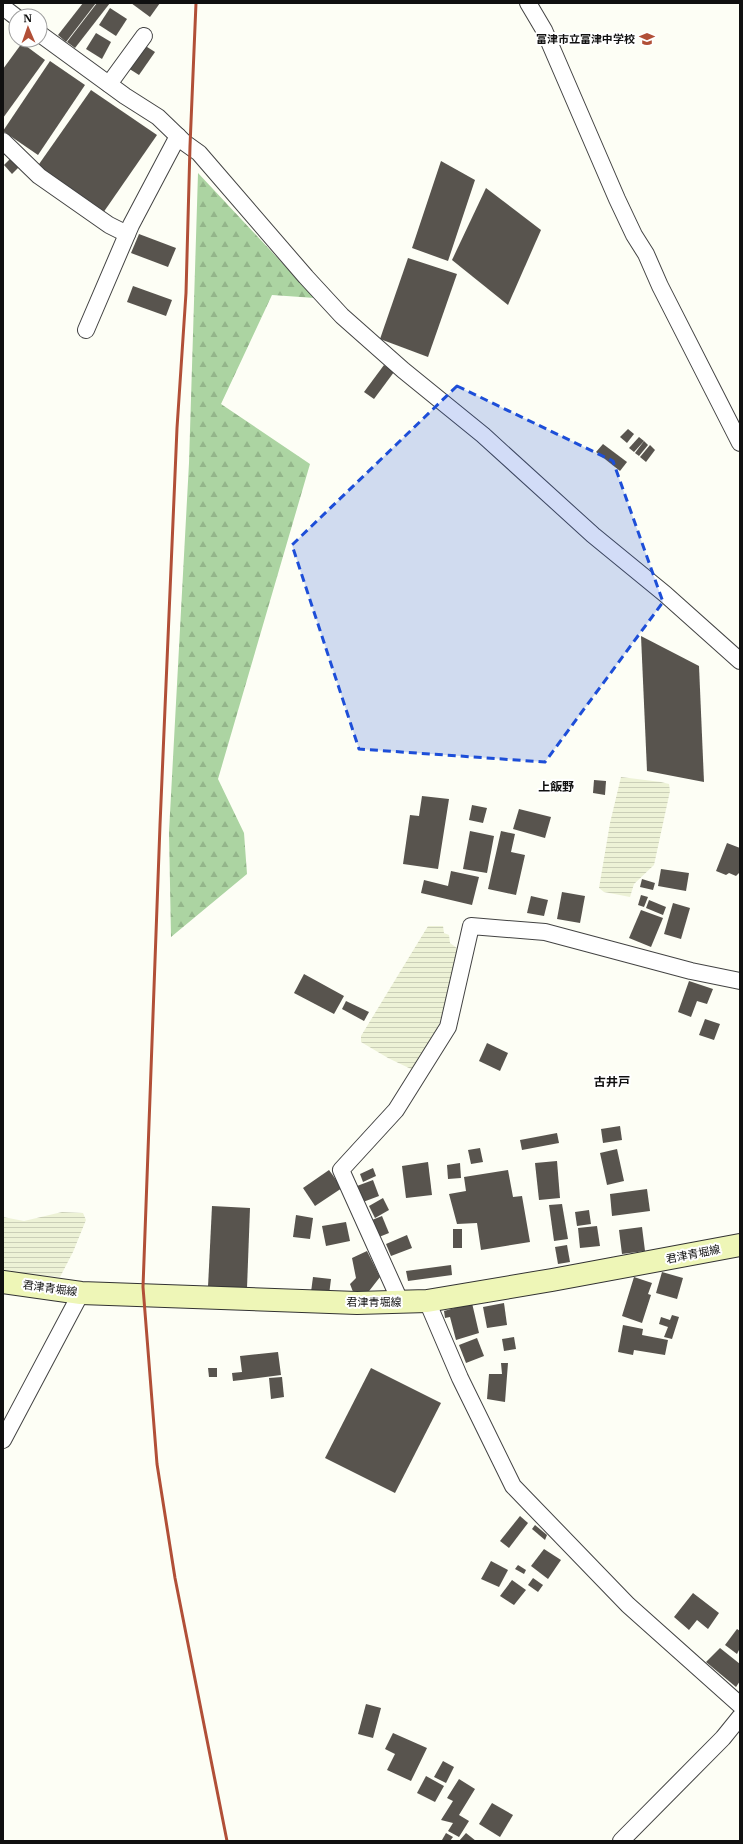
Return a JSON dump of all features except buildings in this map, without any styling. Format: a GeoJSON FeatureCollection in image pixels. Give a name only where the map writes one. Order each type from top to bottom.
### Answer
{"type":"FeatureCollection","features":[{"type":"Feature","properties":{"kind":"main road","name":"君津青堀線"},"geometry":{"type":"LineString","coordinates":[[3,1282],[81,1293],[350,1303],[401,1303],[427,1301],[552,1280],[740,1245]]}},
{"type":"Feature","properties":{"kind":"street"},"geometry":{"type":"LineString","coordinates":[[3,6],[6,3]]}},
{"type":"Feature","properties":{"kind":"street"},"geometry":{"type":"LineString","coordinates":[[528,3],[544,30],[630,228],[646,254],[660,286],[740,443]]}},
{"type":"Feature","properties":{"kind":"street"},"geometry":{"type":"LineString","coordinates":[[109,84],[144,36]]}},
{"type":"Feature","properties":{"kind":"street"},"geometry":{"type":"LineString","coordinates":[[48,40],[158,117],[199,153],[306,277],[342,316],[403,370],[483,435],[594,535],[665,594],[740,660]]}},
{"type":"Feature","properties":{"kind":"street"},"geometry":{"type":"LineString","coordinates":[[86,330],[127,234],[178,136]]}},
{"type":"Feature","properties":{"kind":"street"},"geometry":{"type":"LineString","coordinates":[[3,141],[39,176],[109,225],[127,234]]}},
{"type":"Feature","properties":{"kind":"street"},"geometry":{"type":"LineString","coordinates":[[401,1303],[341,1170],[396,1110],[448,1028],[471,926],[545,932],[691,971],[740,981]]}},
{"type":"Feature","properties":{"kind":"street"},"geometry":{"type":"LineString","coordinates":[[3,1440],[81,1293]]}},
{"type":"Feature","properties":{"kind":"street"},"geometry":{"type":"LineString","coordinates":[[427,1301],[460,1378],[513,1486],[628,1605],[740,1705]]}},
{"type":"Feature","properties":{"kind":"street"},"geometry":{"type":"LineString","coordinates":[[621,1841],[722,1738],[740,1717]]}},
{"type":"Feature","properties":{"kind":"highlighted area"},"geometry":{"type":"Polygon","coordinates":[[[457,386],[613,461],[663,602],[545,762],[359,749],[292,545],[457,386]]]}},
{"type":"Feature","properties":{"kind":"green space"},"geometry":{"type":"Polygon","coordinates":[[[198,173],[315,298],[272,295],[221,404],[310,464],[218,779],[244,833],[247,874],[171,937],[169,832],[189,463],[198,173]]]}},
{"type":"Feature","properties":{"kind":"green space"},"geometry":{"type":"Polygon","coordinates":[[[621,777],[669,784],[670,791],[654,865],[634,884],[630,897],[604,892],[599,888],[610,823],[621,777]]]}},
{"type":"Feature","properties":{"kind":"green space"},"geometry":{"type":"Polygon","coordinates":[[[428,926],[443,926],[444,933],[449,935],[450,943],[457,948],[455,982],[437,1030],[415,1067],[411,1069],[388,1058],[361,1042],[361,1036],[428,926]]]}},
{"type":"Feature","properties":{"kind":"green space"},"geometry":{"type":"Polygon","coordinates":[[[62,1212],[83,1213],[86,1220],[73,1252],[60,1277],[3,1272],[3,1217],[24,1221],[62,1212]]]}},
{"type":"Feature","properties":{"kind":"railway"},"geometry":{"type":"LineString","coordinates":[[196,3],[186,293],[177,428],[160,825],[143,1287],[157,1464],[175,1578],[227,1841]]}},
{"type":"Feature","properties":{"kind":"place","name":"富津市立富津中学校"},"geometry":{"type":"Point","coordinates":[647,39]}},
{"type":"Feature","properties":{"kind":"district","name":"上飯野"},"geometry":{"type":"Point","coordinates":[556,787]}},
{"type":"Feature","properties":{"kind":"district","name":"古井戸"},"geometry":{"type":"Point","coordinates":[612,1082]}}]}
